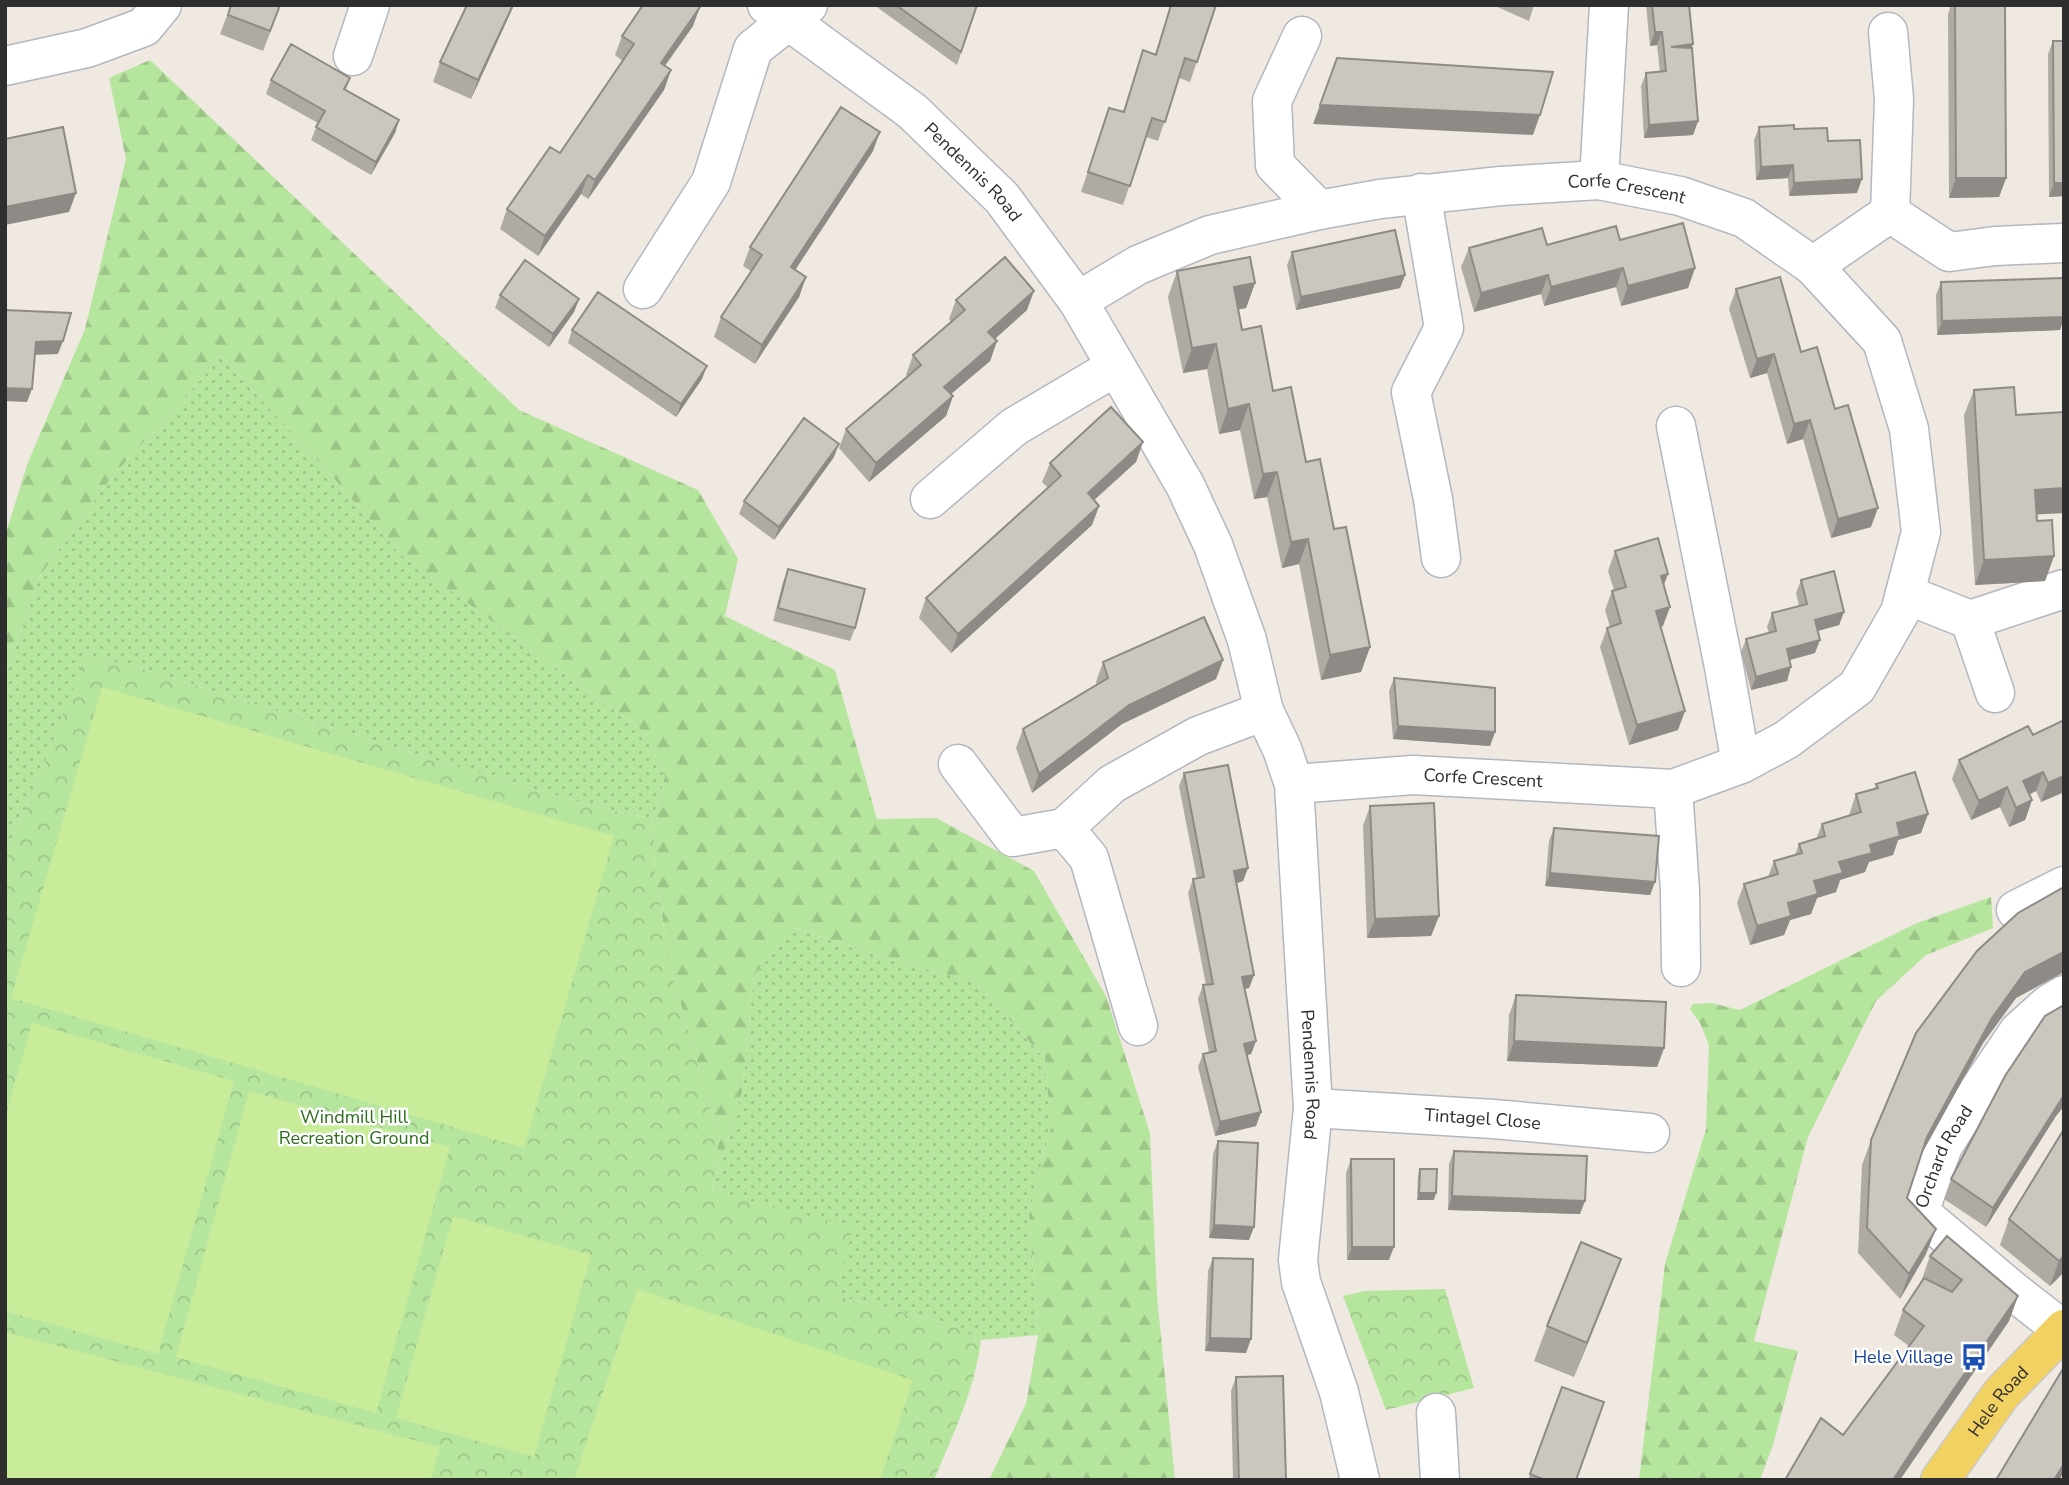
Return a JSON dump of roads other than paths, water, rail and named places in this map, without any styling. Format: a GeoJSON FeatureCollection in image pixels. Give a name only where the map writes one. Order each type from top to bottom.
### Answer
{"type":"FeatureCollection","features":[{"type":"Feature","properties":{"kind":"main road","name":"Hele Road"},"geometry":{"type":"LineString","coordinates":[[1940,1480],[2001,1394],[2064,1329]]}},
{"type":"Feature","properties":{"kind":"street"},"geometry":{"type":"LineString","coordinates":[[5,66],[87,48],[144,27],[162,5]]}},
{"type":"Feature","properties":{"kind":"street"},"geometry":{"type":"LineString","coordinates":[[353,56],[370,5]]}},
{"type":"Feature","properties":{"kind":"street"},"geometry":{"type":"LineString","coordinates":[[1599,180],[1609,5]]}},
{"type":"Feature","properties":{"kind":"street","name":"Pendennis Road"},"geometry":{"type":"LineString","coordinates":[[643,289],[711,182],[753,49],[788,10],[912,111],[1002,198],[1078,301],[1185,485],[1213,545],[1247,640],[1264,711],[1294,783],[1313,1108],[1298,1260],[1301,1282],[1339,1392],[1360,1480]]}},
{"type":"Feature","properties":{"kind":"street"},"geometry":{"type":"LineString","coordinates":[[1888,32],[1894,99],[1890,213]]}},
{"type":"Feature","properties":{"kind":"street"},"geometry":{"type":"LineString","coordinates":[[1303,36],[1272,101],[1275,165],[1319,210]]}},
{"type":"Feature","properties":{"kind":"street","name":"Corfe Crescent"},"geometry":{"type":"LineString","coordinates":[[1078,301],[1138,265],[1210,235],[1319,210],[1421,193],[1599,180],[1680,195],[1744,218],[1813,266],[1882,341],[1909,429],[1921,532],[1900,612],[1857,687],[1786,740],[1741,764],[1673,789],[1413,775],[1294,783]]}},
{"type":"Feature","properties":{"kind":"street"},"geometry":{"type":"LineString","coordinates":[[1421,193],[1444,328],[1411,392],[1433,499],[1441,558]]}},
{"type":"Feature","properties":{"kind":"street"},"geometry":{"type":"LineString","coordinates":[[1890,213],[1949,252],[1995,246],[2064,243]]}},
{"type":"Feature","properties":{"kind":"street"},"geometry":{"type":"LineString","coordinates":[[1813,266],[1890,213]]}},
{"type":"Feature","properties":{"kind":"street"},"geometry":{"type":"LineString","coordinates":[[930,499],[1014,427],[1115,367]]}},
{"type":"Feature","properties":{"kind":"street"},"geometry":{"type":"LineString","coordinates":[[1676,426],[1741,764]]}},
{"type":"Feature","properties":{"kind":"street"},"geometry":{"type":"LineString","coordinates":[[1905,594],[1970,620],[2064,589]]}},
{"type":"Feature","properties":{"kind":"street"},"geometry":{"type":"LineString","coordinates":[[1970,620],[1995,693]]}},
{"type":"Feature","properties":{"kind":"street"},"geometry":{"type":"LineString","coordinates":[[958,764],[1013,836],[1064,828],[1112,784],[1198,737],[1264,711]]}},
{"type":"Feature","properties":{"kind":"street"},"geometry":{"type":"LineString","coordinates":[[1673,789],[1680,891],[1681,967]]}},
{"type":"Feature","properties":{"kind":"street"},"geometry":{"type":"LineString","coordinates":[[1064,828],[1089,858],[1138,1026]]}},
{"type":"Feature","properties":{"kind":"street"},"geometry":{"type":"LineString","coordinates":[[2016,910],[2064,886]]}},
{"type":"Feature","properties":{"kind":"street","name":"Orchard Road"},"geometry":{"type":"LineString","coordinates":[[2064,995],[2049,1004],[2019,1031],[1979,1090],[1943,1146],[1919,1212],[1994,1276],[2064,1329]]}},
{"type":"Feature","properties":{"kind":"street","name":"Tintagel Close"},"geometry":{"type":"LineString","coordinates":[[1313,1108],[1493,1119],[1650,1133]]}},
{"type":"Feature","properties":{"kind":"street"},"geometry":{"type":"LineString","coordinates":[[1436,1413],[1440,1480]]}},
{"type":"Feature","properties":{"kind":"place","name":"Hele Village"},"geometry":{"type":"Point","coordinates":[1974,1357]}},
{"type":"Feature","properties":{"kind":"park label","name":"Windmill Hill Recreation Ground"},"geometry":{"type":"Point","coordinates":[354,1127]}}]}
